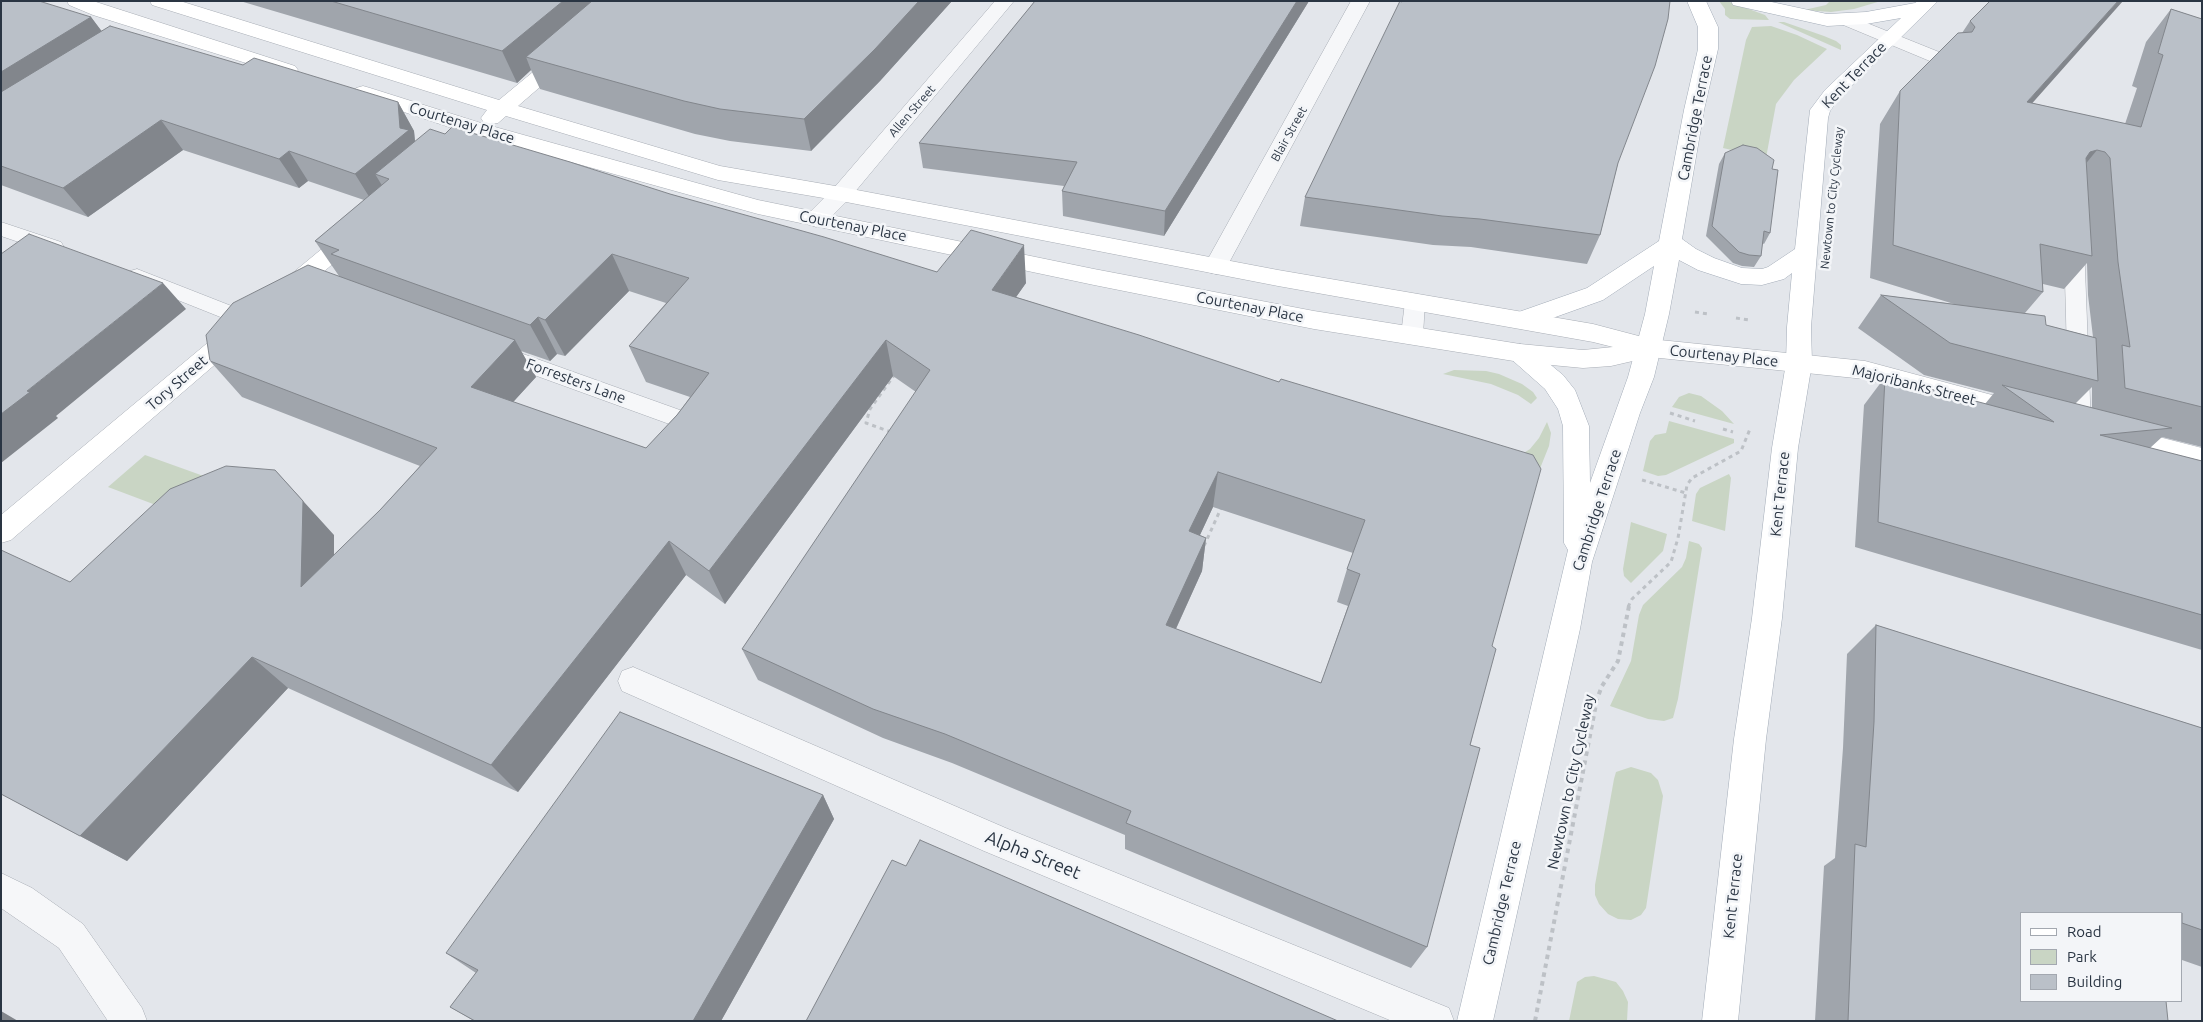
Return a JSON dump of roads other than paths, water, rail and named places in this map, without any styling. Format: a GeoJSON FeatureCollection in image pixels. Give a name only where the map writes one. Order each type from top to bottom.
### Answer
{"type":"FeatureCollection","features":[{"type":"Feature","properties":{"kind":"street"},"geometry":{"type":"LineString","coordinates":[[76,1],[146,33],[302,74]]}},
{"type":"Feature","properties":{"kind":"street","name":"Courtenay Place"},"geometry":{"type":"LineString","coordinates":[[158,1],[718,173],[841,194],[1216,266],[1602,334],[1650,348],[1799,363]]}},
{"type":"Feature","properties":{"kind":"street","name":"Allen Street"},"geometry":{"type":"LineString","coordinates":[[816,219],[841,194],[1005,1]]}},
{"type":"Feature","properties":{"kind":"street","name":"Blair Street"},"geometry":{"type":"LineString","coordinates":[[1216,266],[1361,1]]}},
{"type":"Feature","properties":{"kind":"street","name":"Cambridge Terrace"},"geometry":{"type":"LineString","coordinates":[[1475,1021],[1565,629],[1578,562],[1650,348],[1672,243],[1694,110],[1708,49],[1708,27],[1696,1]]}},
{"type":"Feature","properties":{"kind":"street"},"geometry":{"type":"LineString","coordinates":[[1740,1],[1827,20],[1847,20],[1926,5]]}},
{"type":"Feature","properties":{"kind":"street","name":"Kent Terrace"},"geometry":{"type":"LineString","coordinates":[[1720,1021],[1750,739],[1767,618],[1785,448],[1799,363],[1799,328],[1818,118],[1820,110],[1832,94],[1926,5]]}},
{"type":"Feature","properties":{"kind":"street"},"geometry":{"type":"LineString","coordinates":[[456,148],[578,44]]}},
{"type":"Feature","properties":{"kind":"street","name":"Courtenay Place"},"geometry":{"type":"LineString","coordinates":[[340,85],[477,129],[747,204],[1104,279],[1268,311],[1520,353],[1583,359],[1611,357],[1650,348]]}},
{"type":"Feature","properties":{"kind":"street","name":"Tory Street"},"geometry":{"type":"LineString","coordinates":[[1,532],[250,321],[310,284],[369,221]]}},
{"type":"Feature","properties":{"kind":"street"},"geometry":{"type":"LineString","coordinates":[[1522,320],[1595,294],[1672,243],[1688,255],[1706,264],[1741,276],[1762,277],[1776,273],[1805,254]]}},
{"type":"Feature","properties":{"kind":"street"},"geometry":{"type":"LineString","coordinates":[[1520,353],[1554,382],[1566,397],[1576,426],[1578,562]]}},
{"type":"Feature","properties":{"kind":"street","name":"Majoribanks Street"},"geometry":{"type":"LineString","coordinates":[[1799,363],[1865,370],[2202,460]]}},
{"type":"Feature","properties":{"kind":"street","name":"Alpha Street"},"geometry":{"type":"LineString","coordinates":[[633,681],[988,837],[1436,1021]]}},
{"type":"Feature","properties":{"kind":"street"},"geometry":{"type":"LineString","coordinates":[[1,890],[20,900],[71,936],[129,1021]]}},
{"type":"Feature","properties":{"kind":"lane"},"geometry":{"type":"LineString","coordinates":[[1847,20],[1943,60]]}},
{"type":"Feature","properties":{"kind":"lane"},"geometry":{"type":"LineString","coordinates":[[2073,228],[2080,426]]}},
{"type":"Feature","properties":{"kind":"lane"},"geometry":{"type":"LineString","coordinates":[[1,229],[47,246],[70,250]]}},
{"type":"Feature","properties":{"kind":"lane"},"geometry":{"type":"LineString","coordinates":[[122,270],[250,321]]}},
{"type":"Feature","properties":{"kind":"lane"},"geometry":{"type":"LineString","coordinates":[[1412,335],[1415,302]]}},
{"type":"Feature","properties":{"kind":"lane","name":"Forresters Lane"},"geometry":{"type":"LineString","coordinates":[[478,345],[683,420]]}}]}
